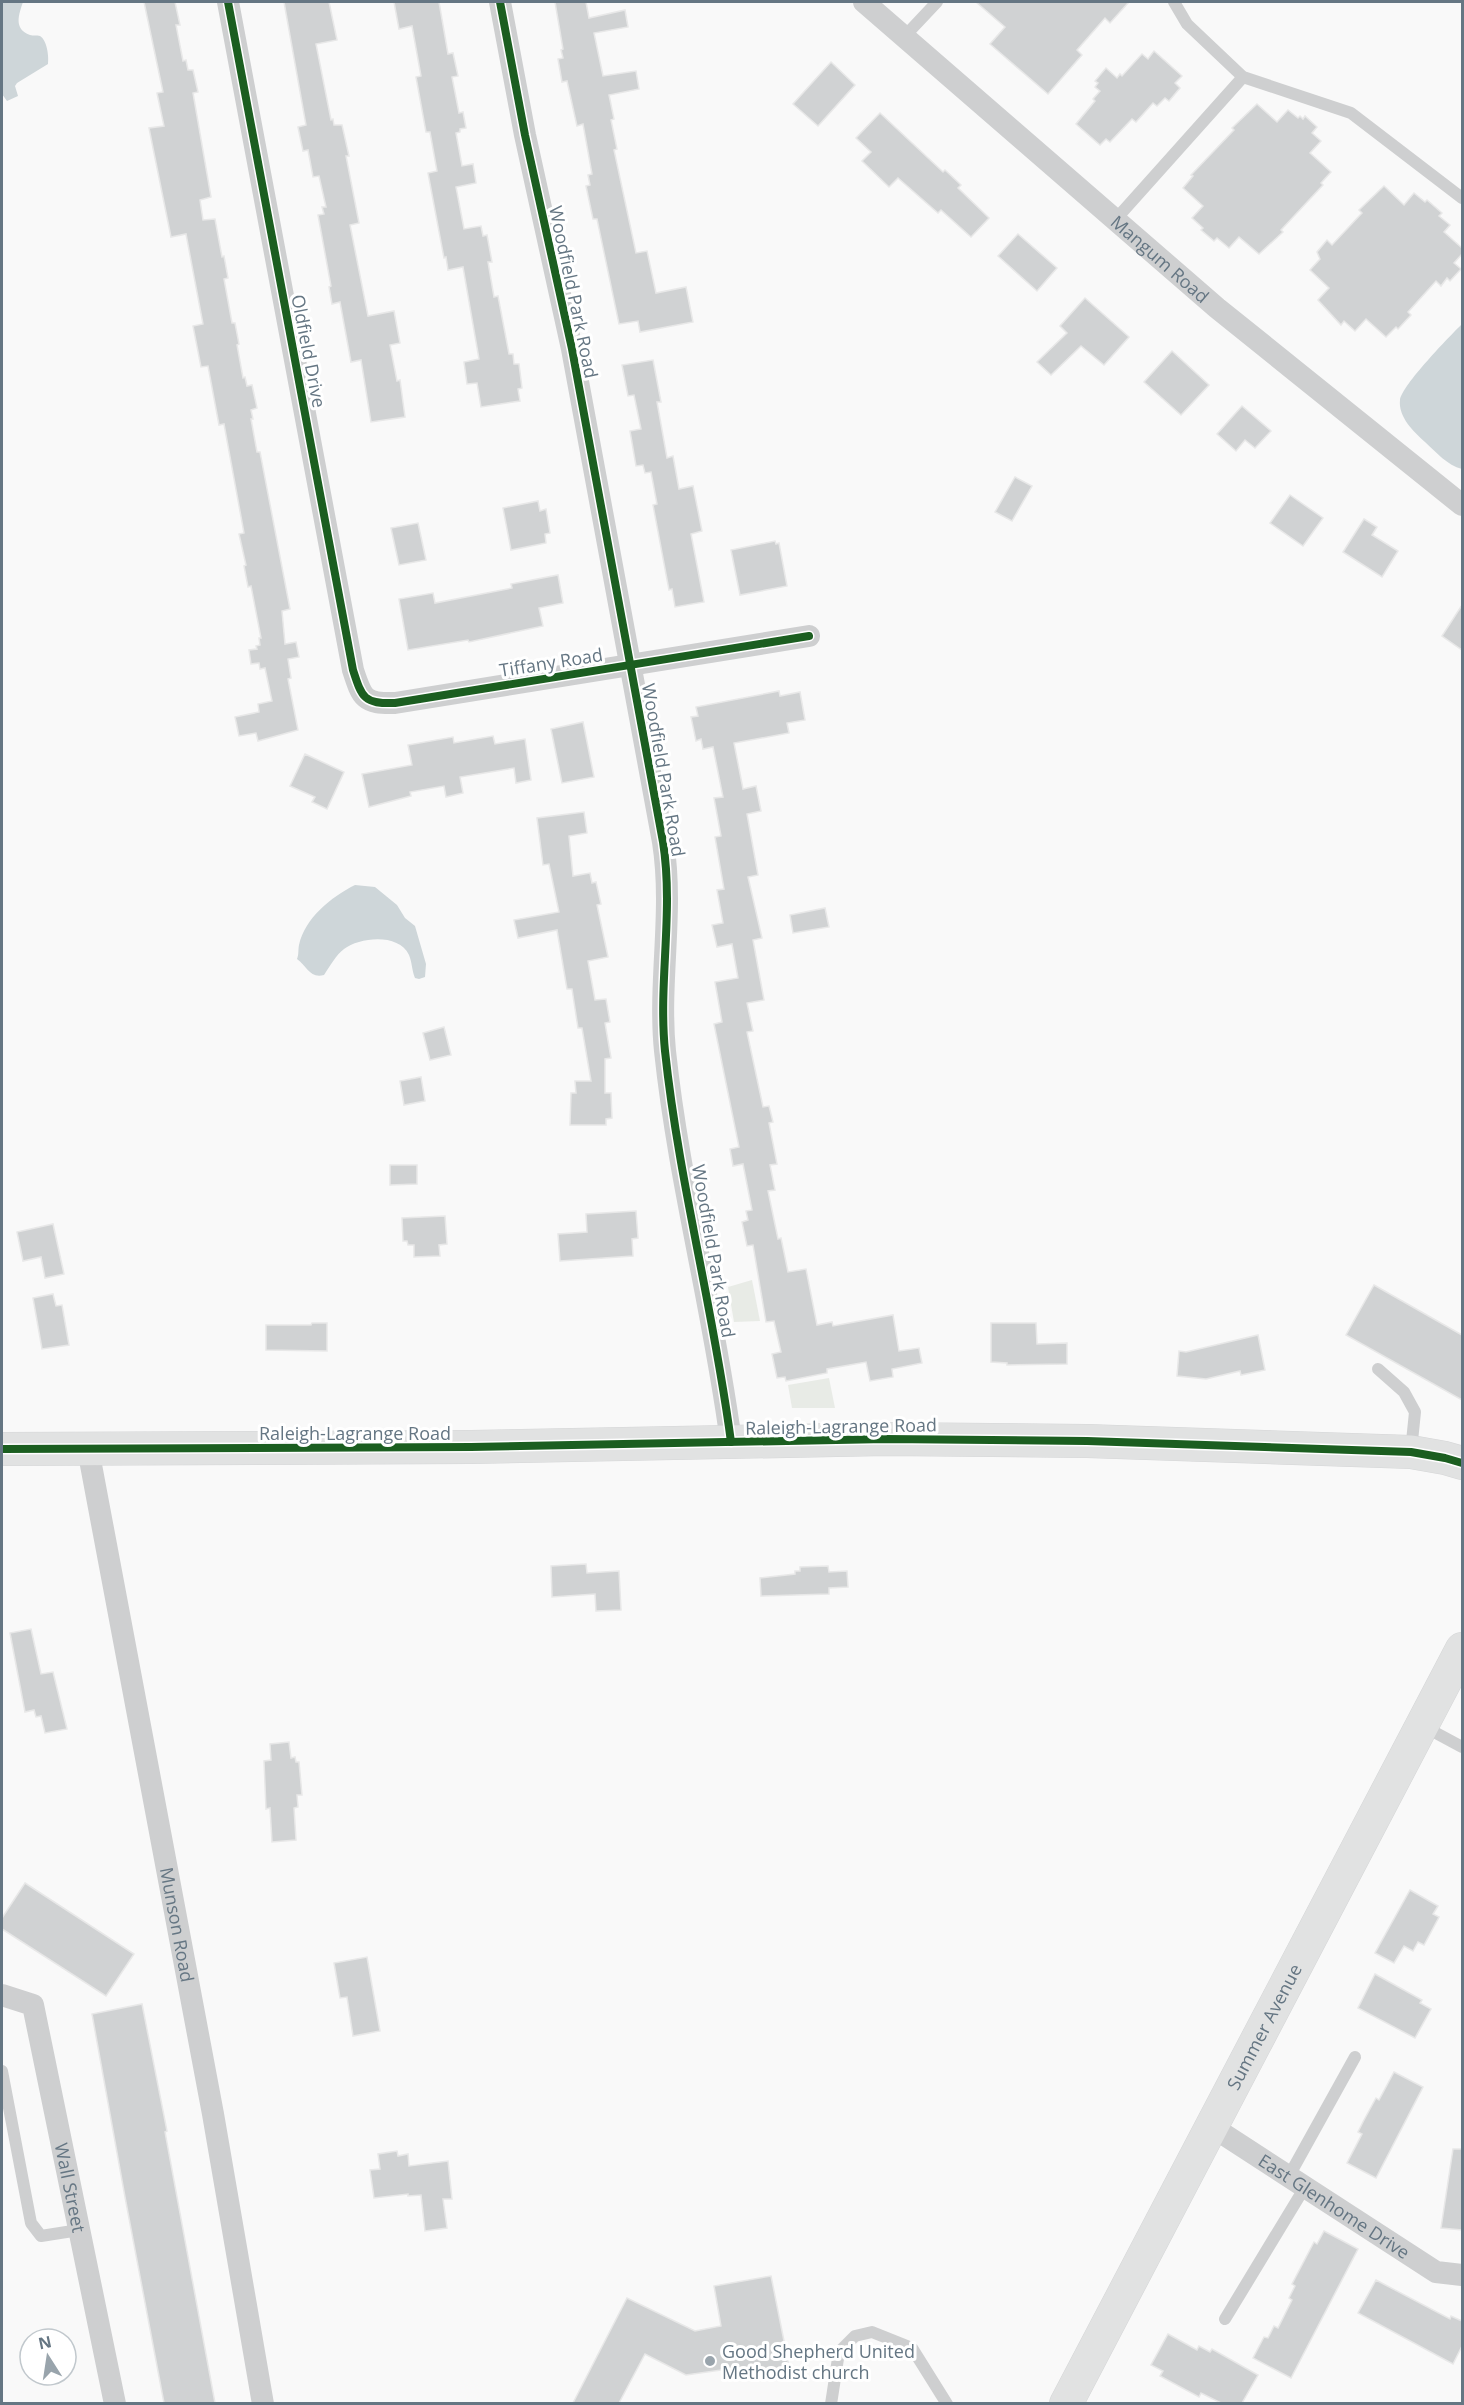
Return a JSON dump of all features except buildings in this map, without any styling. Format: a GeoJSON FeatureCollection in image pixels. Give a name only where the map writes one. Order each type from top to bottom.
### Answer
{"type":"FeatureCollection","features":[{"type":"Feature","properties":{"kind":"main road","name":"Raleigh-Lagrange Road"},"geometry":{"type":"LineString","coordinates":[[2,1449],[471,1447],[886,1439],[1087,1441],[1411,1452],[1462,1463]]}},
{"type":"Feature","properties":{"kind":"main road","name":"Summer Avenue"},"geometry":{"type":"LineString","coordinates":[[1066,2403],[1462,1649]]}},
{"type":"Feature","properties":{"kind":"street","name":"Oldfield Drive"},"geometry":{"type":"LineString","coordinates":[[228,2],[353,670],[362,695],[369,701]]}},
{"type":"Feature","properties":{"kind":"street","name":"Woodfield Park Road"},"geometry":{"type":"LineString","coordinates":[[500,2],[572,349],[665,857],[667,916],[663,1016],[669,1082],[731,1442]]}},
{"type":"Feature","properties":{"kind":"street","name":"Mangum Road"},"geometry":{"type":"LineString","coordinates":[[864,2],[1217,308],[1462,505]]}},
{"type":"Feature","properties":{"kind":"street","name":"Tiffany Road"},"geometry":{"type":"LineString","coordinates":[[369,701],[395,703],[809,636]]}},
{"type":"Feature","properties":{"kind":"street","name":"Munson Road"},"geometry":{"type":"LineString","coordinates":[[88,1449],[213,2114],[263,2403]]}},
{"type":"Feature","properties":{"kind":"street","name":"Wall Street"},"geometry":{"type":"LineString","coordinates":[[2,1995],[33,2005],[115,2403]]}},
{"type":"Feature","properties":{"kind":"street","name":"East Glenhome Drive"},"geometry":{"type":"LineString","coordinates":[[1211,2126],[1436,2272],[1462,2276]]}},
{"type":"Feature","properties":{"kind":"lane"},"geometry":{"type":"LineString","coordinates":[[1173,2],[1187,24],[1244,77],[1351,113],[1462,198]]}},
{"type":"Feature","properties":{"kind":"lane"},"geometry":{"type":"LineString","coordinates":[[904,38],[934,5]]}},
{"type":"Feature","properties":{"kind":"lane"},"geometry":{"type":"LineString","coordinates":[[1116,219],[1244,77]]}},
{"type":"Feature","properties":{"kind":"lane"},"geometry":{"type":"LineString","coordinates":[[1378,1369],[1404,1392],[1415,1412],[1411,1452]]}},
{"type":"Feature","properties":{"kind":"lane"},"geometry":{"type":"LineString","coordinates":[[1422,1725],[1462,1747]]}},
{"type":"Feature","properties":{"kind":"lane"},"geometry":{"type":"LineString","coordinates":[[1225,2319],[1297,2182],[1355,2057]]}},
{"type":"Feature","properties":{"kind":"lane"},"geometry":{"type":"LineString","coordinates":[[2,2071],[31,2223],[41,2236],[79,2230]]}},
{"type":"Feature","properties":{"kind":"lane"},"geometry":{"type":"LineString","coordinates":[[831,2403],[839,2352],[855,2336],[872,2332],[912,2348],[947,2403]]}},
{"type":"Feature","properties":{"kind":"shaded area"},"geometry":{"type":"Polygon","coordinates":[[[2,2],[23,2],[19,25],[25,32],[42,38],[48,57],[48,64],[17,83],[15,86],[18,96],[7,101],[2,94],[2,2]]]}},
{"type":"Feature","properties":{"kind":"shaded area"},"geometry":{"type":"Polygon","coordinates":[[[1462,324],[1462,469],[1442,458],[1412,429],[1404,418],[1400,400],[1417,373],[1462,324]]]}},
{"type":"Feature","properties":{"kind":"shaded area"},"geometry":{"type":"Polygon","coordinates":[[[355,885],[375,887],[397,905],[405,918],[415,926],[426,964],[425,977],[415,978],[409,955],[397,943],[388,940],[369,940],[351,945],[338,954],[324,975],[312,974],[297,959],[302,935],[313,917],[328,902],[355,885]]]}},
{"type":"Feature","properties":{"kind":"shaded area"},"geometry":{"type":"Polygon","coordinates":[[[752,1280],[760,1321],[734,1322],[728,1287],[752,1280]]]}},
{"type":"Feature","properties":{"kind":"shaded area"},"geometry":{"type":"Polygon","coordinates":[[[829,1378],[835,1408],[792,1408],[788,1385],[829,1378]]]}},
{"type":"Feature","properties":{"kind":"cycle path"},"geometry":{"type":"LineString","coordinates":[[228,2],[353,670],[362,693],[370,700],[395,703],[809,636]]}},
{"type":"Feature","properties":{"kind":"cycle path"},"geometry":{"type":"LineString","coordinates":[[500,2],[525,135],[572,349],[663,842],[667,894],[663,999],[665,1051],[679,1149],[731,1442]]}},
{"type":"Feature","properties":{"kind":"cycle path"},"geometry":{"type":"LineString","coordinates":[[2,1449],[471,1447],[886,1439],[1087,1441],[1411,1452],[1462,1463]]}},
{"type":"Feature","properties":{"kind":"place","name":"Good Shepherd United Methodist church"},"geometry":{"type":"Point","coordinates":[710,2361]}}]}
